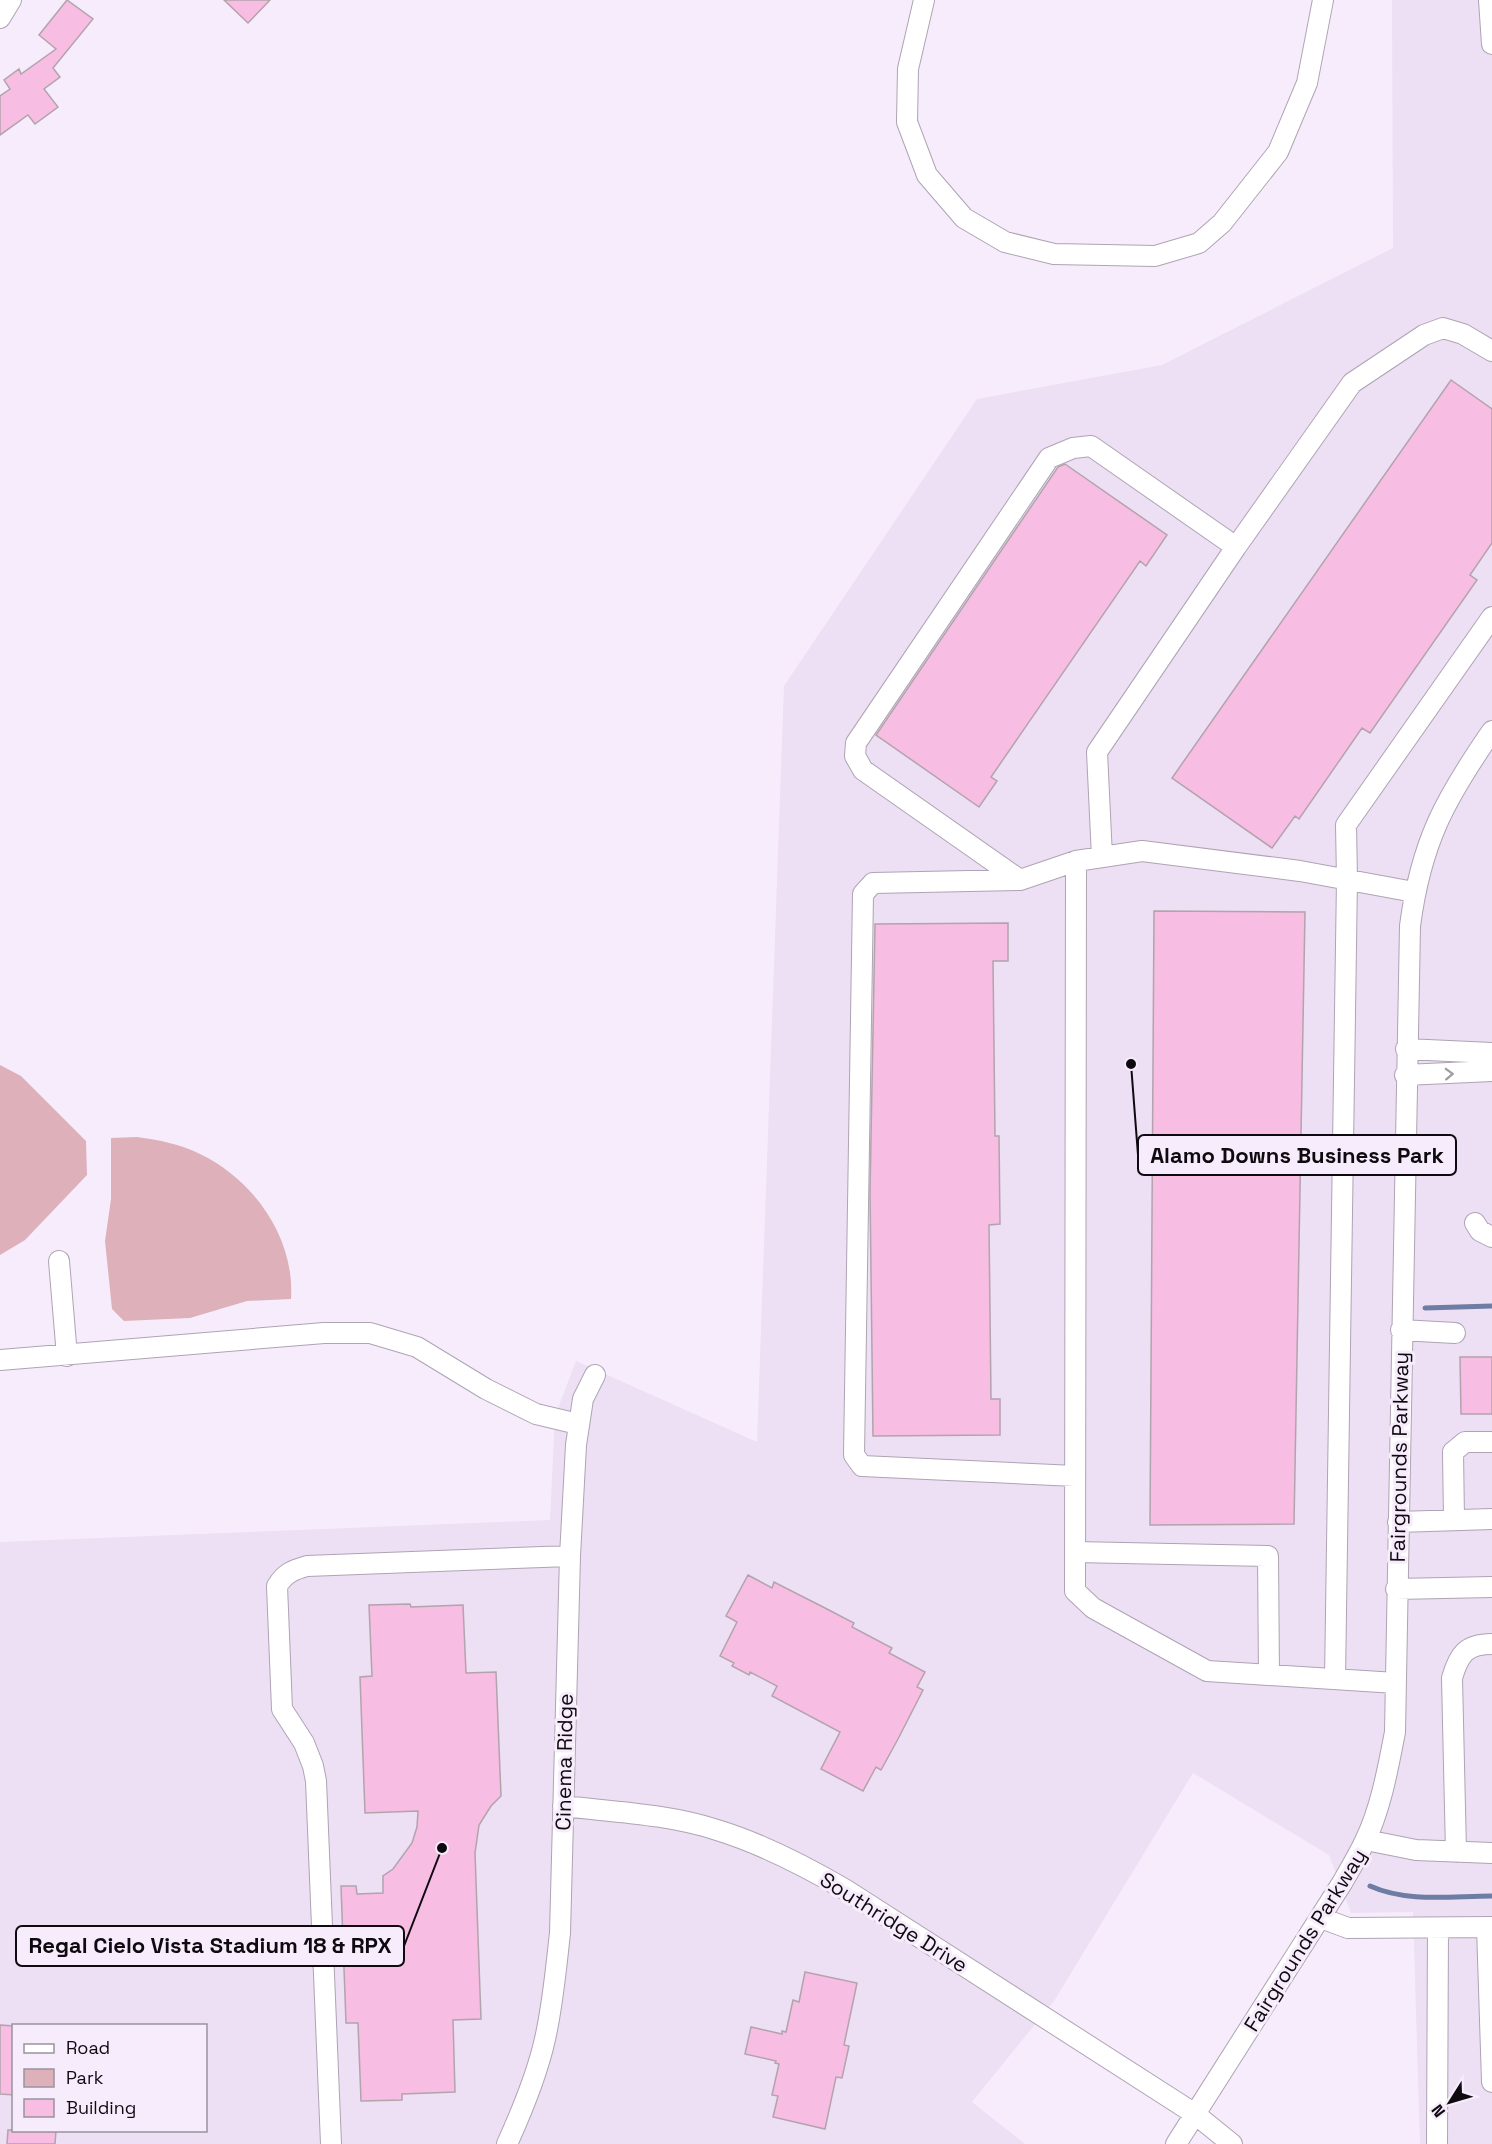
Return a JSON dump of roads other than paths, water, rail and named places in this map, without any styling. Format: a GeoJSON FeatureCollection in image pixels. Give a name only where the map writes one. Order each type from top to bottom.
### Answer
{"type":"FeatureCollection","features":[{"type":"Feature","properties":{"kind":"street"},"geometry":{"type":"LineString","coordinates":[[0,18],[11,0]]}},
{"type":"Feature","properties":{"kind":"street"},"geometry":{"type":"LineString","coordinates":[[924,0],[908,69],[907,122],[927,175],[964,218],[1005,242],[1054,254],[1155,256],[1199,243],[1222,223],[1278,152],[1307,83],[1323,0]]}},
{"type":"Feature","properties":{"kind":"street"},"geometry":{"type":"LineString","coordinates":[[1489,0],[1492,44]]}},
{"type":"Feature","properties":{"kind":"street"},"geometry":{"type":"LineString","coordinates":[[1102,857],[1097,752],[1236,547],[1352,383],[1424,335],[1443,328],[1463,334],[1492,351]]}},
{"type":"Feature","properties":{"kind":"street"},"geometry":{"type":"LineString","coordinates":[[1020,880],[863,770],[855,756],[856,743],[1049,458],[1073,447],[1091,446],[1236,547]]}},
{"type":"Feature","properties":{"kind":"street"},"geometry":{"type":"LineString","coordinates":[[1335,1679],[1346,825],[1492,617]]}},
{"type":"Feature","properties":{"kind":"street","name":"Fairgrounds Parkway"},"geometry":{"type":"LineString","coordinates":[[1176,2144],[1321,1917],[1366,1840],[1380,1800],[1390,1758],[1395,1732],[1410,926],[1414,892],[1422,859],[1434,827],[1449,796],[1492,731]]}},
{"type":"Feature","properties":{"kind":"street"},"geometry":{"type":"LineString","coordinates":[[1075,1476],[862,1466],[854,1455],[863,894],[873,883],[1020,880],[1076,861],[1142,851],[1300,871],[1414,892]]}},
{"type":"Feature","properties":{"kind":"street"},"geometry":{"type":"LineString","coordinates":[[1076,861],[1075,1591],[1093,1608],[1207,1671],[1396,1683]]}},
{"type":"Feature","properties":{"kind":"street"},"geometry":{"type":"LineString","coordinates":[[1406,1049],[1492,1053]]}},
{"type":"Feature","properties":{"kind":"street"},"geometry":{"type":"LineString","coordinates":[[1406,1075],[1492,1071]]}},
{"type":"Feature","properties":{"kind":"street"},"geometry":{"type":"LineString","coordinates":[[1475,1223],[1480,1231],[1492,1237]]}},
{"type":"Feature","properties":{"kind":"street"},"geometry":{"type":"LineString","coordinates":[[59,1262],[67,1356]]}},
{"type":"Feature","properties":{"kind":"street"},"geometry":{"type":"LineString","coordinates":[[1401,1330],[1455,1333]]}},
{"type":"Feature","properties":{"kind":"street"},"geometry":{"type":"LineString","coordinates":[[0,1360],[324,1333],[370,1333],[417,1347],[486,1389],[536,1414],[578,1424]]}},
{"type":"Feature","properties":{"kind":"street","name":"Cinema Ridge"},"geometry":{"type":"LineString","coordinates":[[507,2144],[532,2084],[545,2039],[560,1932],[570,1556],[578,1424],[583,1399],[595,1375]]}},
{"type":"Feature","properties":{"kind":"street"},"geometry":{"type":"LineString","coordinates":[[1454,1520],[1453,1452],[1466,1442],[1492,1442]]}},
{"type":"Feature","properties":{"kind":"street"},"geometry":{"type":"LineString","coordinates":[[1398,1522],[1492,1519]]}},
{"type":"Feature","properties":{"kind":"street"},"geometry":{"type":"LineString","coordinates":[[1075,1552],[1268,1556],[1269,1675]]}},
{"type":"Feature","properties":{"kind":"street"},"geometry":{"type":"LineString","coordinates":[[331,2144],[316,1781],[304,1743],[282,1709],[277,1586],[284,1575],[307,1566],[570,1556]]}},
{"type":"Feature","properties":{"kind":"street"},"geometry":{"type":"LineString","coordinates":[[1396,1589],[1492,1587]]}},
{"type":"Feature","properties":{"kind":"street"},"geometry":{"type":"LineString","coordinates":[[1456,1852],[1452,1678],[1458,1659],[1468,1649],[1479,1644],[1492,1644]]}},
{"type":"Feature","properties":{"kind":"street","name":"Southridge Drive"},"geometry":{"type":"LineString","coordinates":[[563,1806],[678,1820],[748,1840],[794,1860],[846,1890],[1195,2114],[1232,2144]]}},
{"type":"Feature","properties":{"kind":"street"},"geometry":{"type":"LineString","coordinates":[[1366,1840],[1416,1850],[1492,1853]]}},
{"type":"Feature","properties":{"kind":"street"},"geometry":{"type":"LineString","coordinates":[[1321,1917],[1348,1928],[1490,1927],[1492,2082]]}},
{"type":"Feature","properties":{"kind":"street"},"geometry":{"type":"LineString","coordinates":[[1437,2144],[1438,1928]]}},
{"type":"Feature","properties":{"kind":"waterway"},"geometry":{"type":"LineString","coordinates":[[1425,1308],[1492,1306]]}},
{"type":"Feature","properties":{"kind":"waterway"},"geometry":{"type":"LineString","coordinates":[[1370,1886],[1414,1897],[1492,1896]]}},
{"type":"Feature","properties":{"kind":"place","name":"Alamo Downs Business Park"},"geometry":{"type":"Point","coordinates":[1131,1064]}},
{"type":"Feature","properties":{"kind":"place","name":"Regal Cielo Vista Stadium 18 & RPX"},"geometry":{"type":"Point","coordinates":[442,1848]}}]}
